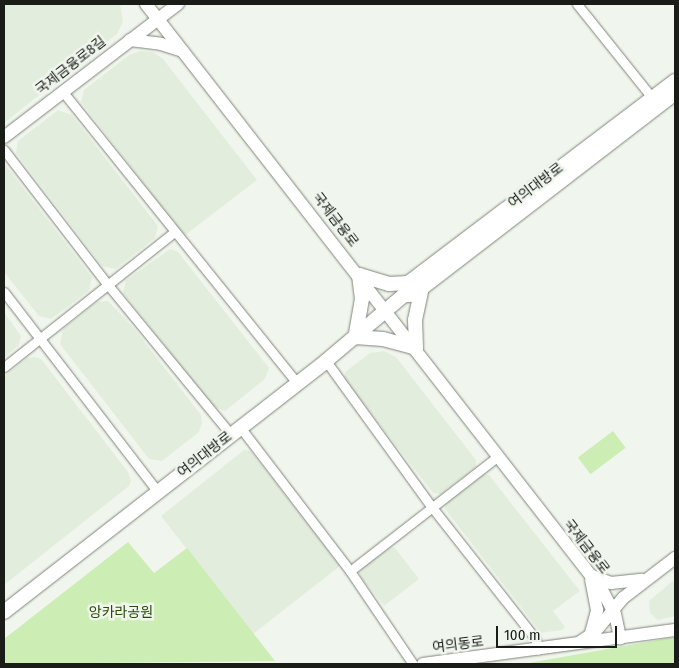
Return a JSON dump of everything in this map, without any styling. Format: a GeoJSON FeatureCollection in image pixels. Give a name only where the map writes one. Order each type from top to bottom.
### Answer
{"type":"FeatureCollection","features":[{"type":"Feature","properties":{"kind":"main road"},"geometry":{"type":"LineString","coordinates":[[638,109],[649,94],[675,70]]}},
{"type":"Feature","properties":{"kind":"main road","name":"여의대방로"},"geometry":{"type":"LineString","coordinates":[[4,612],[326,361],[386,310],[406,289],[675,80]]}},
{"type":"Feature","properties":{"kind":"main road","name":"여의대방로"},"geometry":{"type":"LineString","coordinates":[[406,289],[413,294],[422,288],[675,93]]}},
{"type":"Feature","properties":{"kind":"main road"},"geometry":{"type":"LineString","coordinates":[[655,109],[675,98]]}},
{"type":"Feature","properties":{"kind":"main road"},"geometry":{"type":"LineString","coordinates":[[406,289],[359,275],[362,299],[355,337],[383,339],[416,348],[414,320],[422,288]]}},
{"type":"Feature","properties":{"kind":"street","name":"국제금융로"},"geometry":{"type":"LineString","coordinates":[[146,4],[416,348],[497,457],[590,575],[612,608],[620,638]]}},
{"type":"Feature","properties":{"kind":"street","name":"국제금융로8길"},"geometry":{"type":"LineString","coordinates":[[4,137],[157,18],[178,4]]}},
{"type":"Feature","properties":{"kind":"street"},"geometry":{"type":"LineString","coordinates":[[577,4],[649,94]]}},
{"type":"Feature","properties":{"kind":"street"},"geometry":{"type":"LineString","coordinates":[[130,40],[183,51]]}},
{"type":"Feature","properties":{"kind":"street"},"geometry":{"type":"LineString","coordinates":[[63,92],[173,233],[297,383]]}},
{"type":"Feature","properties":{"kind":"street"},"geometry":{"type":"LineString","coordinates":[[4,150],[108,285],[236,431],[350,571],[412,664]]}},
{"type":"Feature","properties":{"kind":"street"},"geometry":{"type":"LineString","coordinates":[[4,367],[173,233]]}},
{"type":"Feature","properties":{"kind":"street"},"geometry":{"type":"LineString","coordinates":[[4,292],[158,492]]}},
{"type":"Feature","properties":{"kind":"street"},"geometry":{"type":"LineString","coordinates":[[326,361],[431,506],[535,638],[538,650]]}},
{"type":"Feature","properties":{"kind":"street"},"geometry":{"type":"LineString","coordinates":[[350,571],[431,506],[497,457]]}},
{"type":"Feature","properties":{"kind":"street"},"geometry":{"type":"LineString","coordinates":[[576,644],[596,632],[612,608],[675,558]]}},
{"type":"Feature","properties":{"kind":"street"},"geometry":{"type":"LineString","coordinates":[[590,575],[611,583],[649,578]]}},
{"type":"Feature","properties":{"kind":"street"},"geometry":{"type":"LineString","coordinates":[[576,644],[593,631],[596,620],[596,599],[590,575]]}},
{"type":"Feature","properties":{"kind":"street","name":"여의동로"},"geometry":{"type":"LineString","coordinates":[[423,664],[538,650],[675,630]]}},
{"type":"Feature","properties":{"kind":"shaded area"},"geometry":{"type":"Polygon","coordinates":[[[4,4],[120,4],[123,22],[117,34],[4,123],[4,4]]]}},
{"type":"Feature","properties":{"kind":"shaded area"},"geometry":{"type":"Polygon","coordinates":[[[140,51],[153,52],[163,59],[257,180],[184,236],[81,102],[84,90],[129,55],[140,51]]]}},
{"type":"Feature","properties":{"kind":"shaded area"},"geometry":{"type":"Polygon","coordinates":[[[58,110],[72,115],[158,226],[155,238],[116,269],[102,266],[16,153],[18,141],[58,110]]]}},
{"type":"Feature","properties":{"kind":"shaded area"},"geometry":{"type":"Polygon","coordinates":[[[4,163],[92,277],[89,291],[51,319],[39,316],[4,272],[4,163]]]}},
{"type":"Feature","properties":{"kind":"shaded area"},"geometry":{"type":"Polygon","coordinates":[[[170,249],[178,252],[269,368],[265,379],[225,411],[212,406],[123,293],[126,280],[170,249]]]}},
{"type":"Feature","properties":{"kind":"shaded area"},"geometry":{"type":"Polygon","coordinates":[[[108,301],[133,327],[201,415],[202,423],[199,432],[162,461],[149,459],[60,344],[63,329],[97,302],[108,301]]]}},
{"type":"Feature","properties":{"kind":"shaded area"},"geometry":{"type":"Polygon","coordinates":[[[4,312],[21,336],[19,345],[4,358],[4,312]]]}},
{"type":"Feature","properties":{"kind":"shaded area"},"geometry":{"type":"Polygon","coordinates":[[[384,351],[396,357],[476,460],[476,467],[441,494],[433,493],[344,379],[345,372],[370,353],[384,351]]]}},
{"type":"Feature","properties":{"kind":"shaded area"},"geometry":{"type":"Polygon","coordinates":[[[35,357],[41,359],[128,472],[131,481],[129,486],[4,585],[4,376],[27,358],[35,357]]]}},
{"type":"Feature","properties":{"kind":"shaded area"},"geometry":{"type":"Polygon","coordinates":[[[244,450],[251,451],[340,566],[253,634],[161,516],[244,450]]]}},
{"type":"Feature","properties":{"kind":"shaded area"},"geometry":{"type":"Polygon","coordinates":[[[482,474],[489,475],[580,591],[553,611],[565,627],[562,630],[541,633],[445,509],[446,502],[482,474]]]}},
{"type":"Feature","properties":{"kind":"shaded area"},"geometry":{"type":"Polygon","coordinates":[[[391,547],[395,548],[419,579],[384,606],[360,576],[361,568],[391,547]]]}},
{"type":"Feature","properties":{"kind":"shaded area"},"geometry":{"type":"Polygon","coordinates":[[[675,579],[675,616],[658,620],[650,613],[649,601],[675,579]]]}},
{"type":"Feature","properties":{"kind":"green space"},"geometry":{"type":"Polygon","coordinates":[[[613,431],[626,448],[590,474],[578,457],[613,431]]]}},
{"type":"Feature","properties":{"kind":"green space","name":"앙카라공원"},"geometry":{"type":"Polygon","coordinates":[[[128,542],[154,573],[187,548],[275,661],[4,664],[4,639],[128,542]]]}},
{"type":"Feature","properties":{"kind":"green space"},"geometry":{"type":"Polygon","coordinates":[[[675,637],[675,664],[523,664],[675,637]]]}}]}
